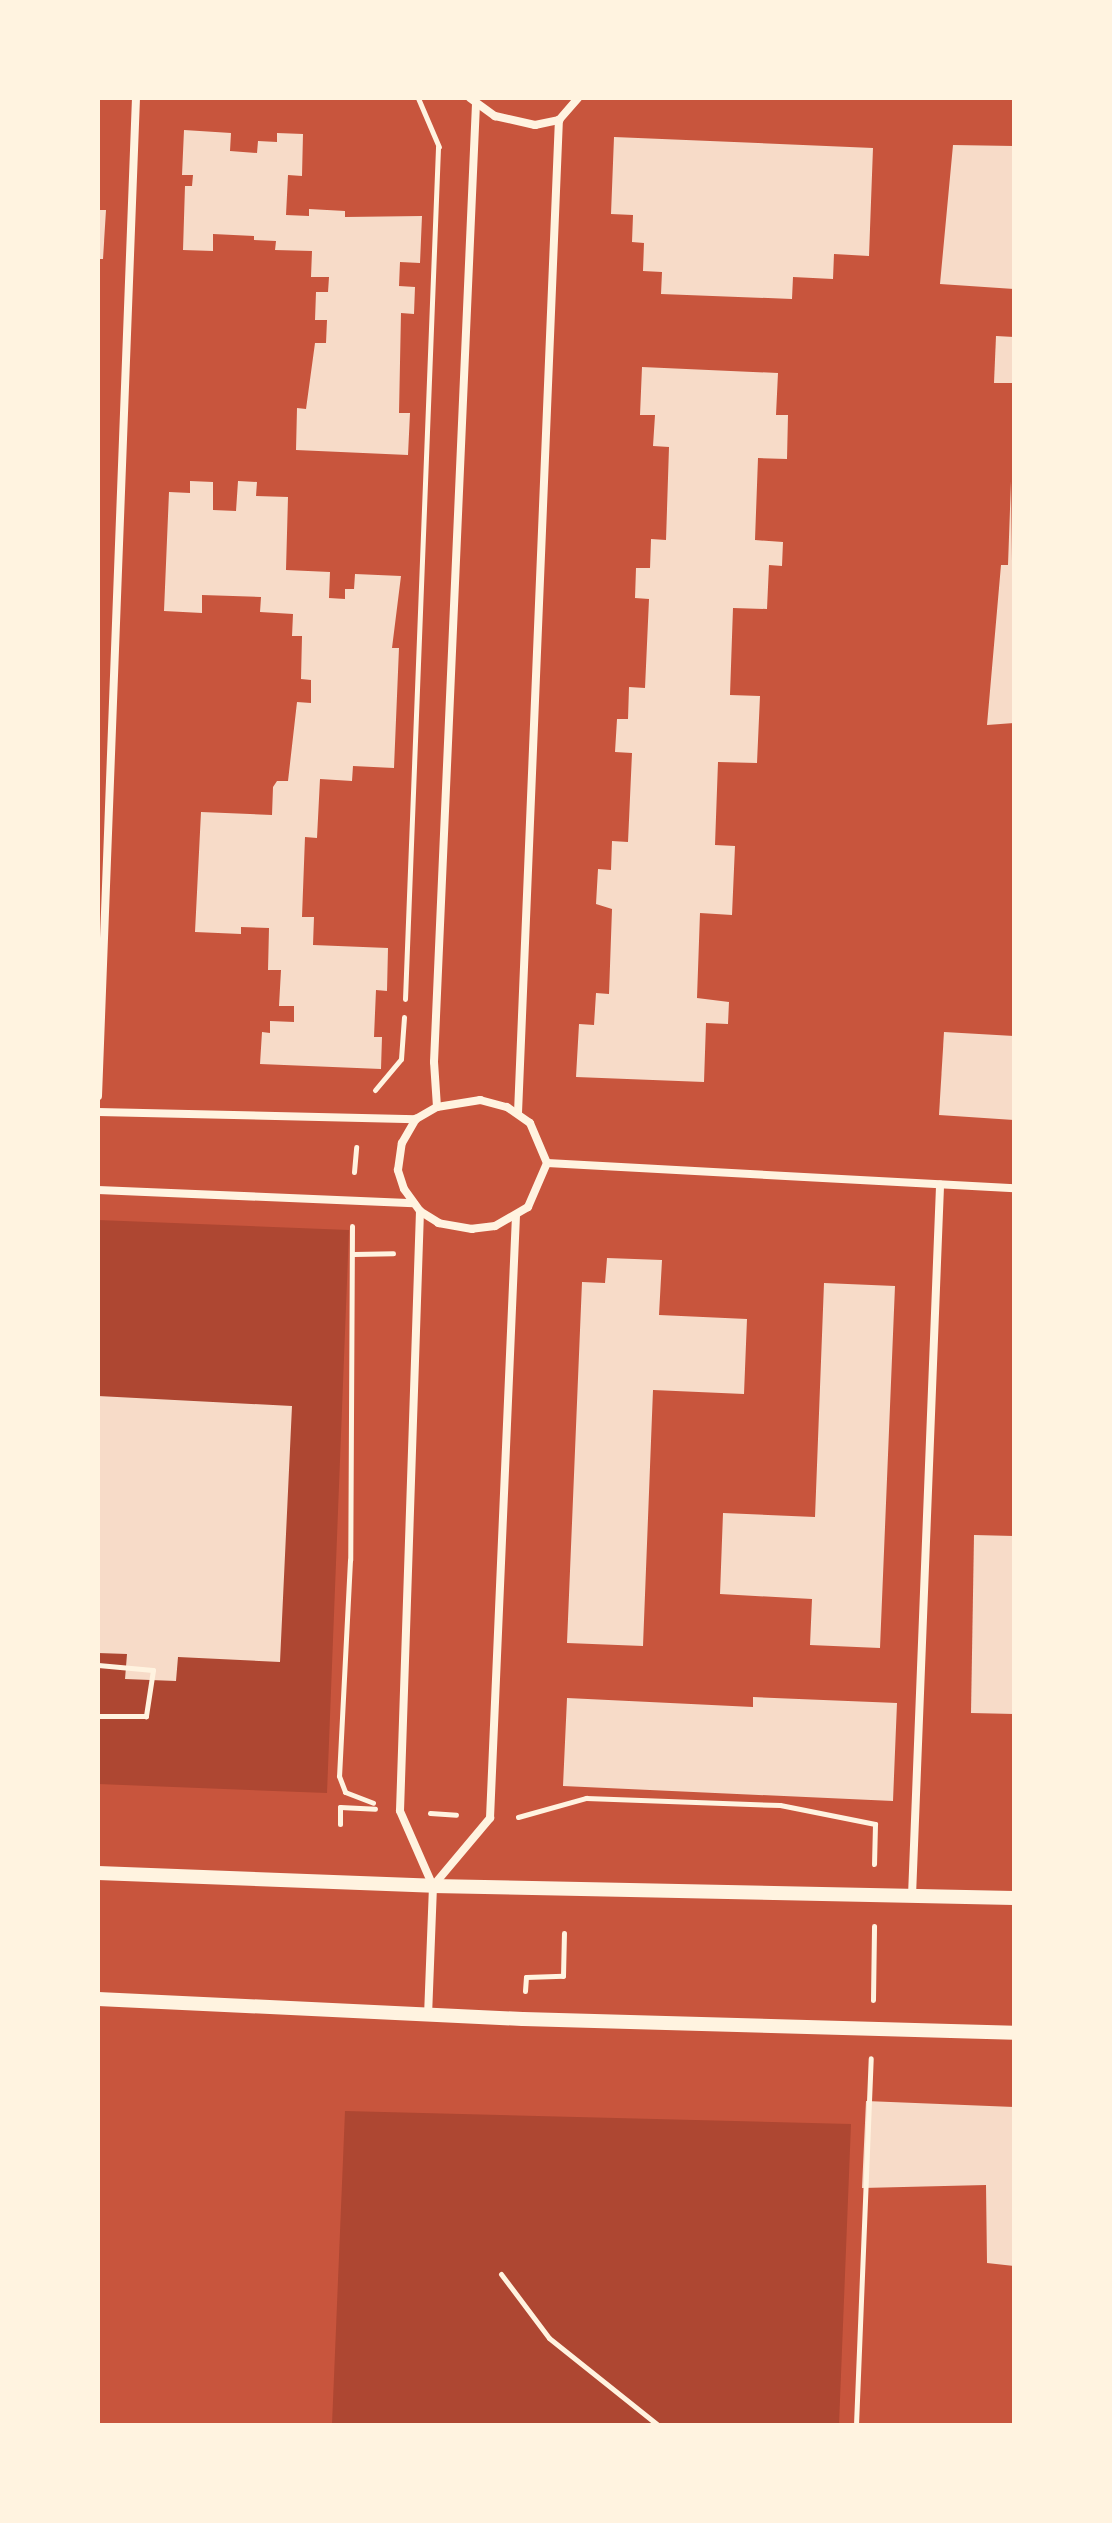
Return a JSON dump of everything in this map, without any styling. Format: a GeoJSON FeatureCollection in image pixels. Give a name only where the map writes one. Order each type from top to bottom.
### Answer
{"type":"FeatureCollection","features":[{"type":"Feature","properties":{"kind":"street"},"geometry":{"type":"LineString","coordinates":[[98,1096],[136,98]]}},
{"type":"Feature","properties":{"kind":"street"},"geometry":{"type":"LineString","coordinates":[[518,1113],[559,120],[578,98]]}},
{"type":"Feature","properties":{"kind":"street"},"geometry":{"type":"LineString","coordinates":[[473,101],[516,123],[559,120]]}},
{"type":"Feature","properties":{"kind":"street"},"geometry":{"type":"LineString","coordinates":[[437,1107],[434,1062],[476,153],[473,101]]}},
{"type":"Feature","properties":{"kind":"street"},"geometry":{"type":"LineString","coordinates":[[480,1100],[518,1113],[539,1137],[547,1163],[536,1196],[516,1216],[472,1229],[439,1223],[420,1211],[398,1170],[402,1143],[416,1119],[437,1107],[480,1100]]}},
{"type":"Feature","properties":{"kind":"street"},"geometry":{"type":"LineString","coordinates":[[98,1112],[416,1119]]}},
{"type":"Feature","properties":{"kind":"street"},"geometry":{"type":"LineString","coordinates":[[547,1163],[1014,1188]]}},
{"type":"Feature","properties":{"kind":"street"},"geometry":{"type":"LineString","coordinates":[[912,1896],[940,1185]]}},
{"type":"Feature","properties":{"kind":"street"},"geometry":{"type":"LineString","coordinates":[[98,1190],[414,1203]]}},
{"type":"Feature","properties":{"kind":"street"},"geometry":{"type":"LineString","coordinates":[[420,1211],[400,1811],[433,1886],[428,2015]]}},
{"type":"Feature","properties":{"kind":"street"},"geometry":{"type":"LineString","coordinates":[[433,1886],[490,1818],[516,1216]]}},
{"type":"Feature","properties":{"kind":"street"},"geometry":{"type":"LineString","coordinates":[[98,1873],[433,1886],[1014,1898]]}},
{"type":"Feature","properties":{"kind":"street"},"geometry":{"type":"LineString","coordinates":[[98,1999],[428,2015],[1014,2033]]}},
{"type":"Feature","properties":{"kind":"path"},"geometry":{"type":"LineString","coordinates":[[372,1093],[401,1059],[404,1018],[438,147],[418,98]]}},
{"type":"Feature","properties":{"kind":"path"},"geometry":{"type":"LineString","coordinates":[[438,147],[476,153]]}},
{"type":"Feature","properties":{"kind":"path"},"geometry":{"type":"LineString","coordinates":[[356,1187],[353,1159],[360,1133]]}},
{"type":"Feature","properties":{"kind":"path"},"geometry":{"type":"LineString","coordinates":[[354,1254],[418,1253]]}},
{"type":"Feature","properties":{"kind":"path"},"geometry":{"type":"LineString","coordinates":[[98,1665],[153,1670],[146,1716],[98,1716]]}},
{"type":"Feature","properties":{"kind":"path"},"geometry":{"type":"LineString","coordinates":[[340,1824],[340,1807],[374,1809]]}},
{"type":"Feature","properties":{"kind":"path"},"geometry":{"type":"LineString","coordinates":[[525,1992],[526,1977],[563,1976],[564,1933]]}},
{"type":"Feature","properties":{"kind":"path"},"geometry":{"type":"LineString","coordinates":[[856,2425],[869,2126]]}},
{"type":"Feature","properties":{"kind":"path"},"geometry":{"type":"LineString","coordinates":[[501,2274],[549,2338],[658,2425]]}},
{"type":"Feature","properties":{"kind":"shaded area"},"geometry":{"type":"Polygon","coordinates":[[[98,1220],[349,1230],[327,1793],[98,1784],[98,1220]]]}},
{"type":"Feature","properties":{"kind":"shaded area"},"geometry":{"type":"Polygon","coordinates":[[[345,2111],[851,2124],[839,2425],[332,2425],[345,2111]]]}},
{"type":"Feature","properties":{"kind":"building"},"geometry":{"type":"Polygon","coordinates":[[[184,130],[231,133],[230,151],[257,153],[258,141],[277,142],[277,133],[303,134],[302,176],[288,175],[286,215],[309,216],[309,209],[345,211],[345,217],[422,216],[420,263],[400,262],[399,286],[415,287],[414,314],[401,313],[399,413],[410,413],[408,455],[296,450],[297,408],[306,409],[315,343],[326,343],[327,320],[315,320],[316,292],[328,292],[329,277],[311,277],[312,251],[275,250],[276,241],[254,240],[254,236],[213,234],[213,251],[183,250],[185,186],[192,186],[193,175],[182,175],[184,130]]]}},
{"type":"Feature","properties":{"kind":"building"},"geometry":{"type":"Polygon","coordinates":[[[614,137],[873,148],[869,256],[834,254],[833,279],[793,277],[792,299],[661,294],[662,272],[643,271],[644,243],[632,242],[633,215],[611,214],[614,137]]]}},
{"type":"Feature","properties":{"kind":"building"},"geometry":{"type":"Polygon","coordinates":[[[953,145],[1014,146],[1014,289],[940,284],[953,145]]]}},
{"type":"Feature","properties":{"kind":"building"},"geometry":{"type":"Polygon","coordinates":[[[98,210],[106,210],[103,259],[98,259],[98,210]]]}},
{"type":"Feature","properties":{"kind":"building"},"geometry":{"type":"Polygon","coordinates":[[[996,336],[1014,337],[1014,383],[994,383],[996,336]]]}},
{"type":"Feature","properties":{"kind":"building"},"geometry":{"type":"Polygon","coordinates":[[[642,367],[778,373],[776,415],[788,415],[787,459],[758,458],[755,540],[783,542],[782,566],[769,565],[767,609],[733,608],[730,695],[760,696],[757,763],[718,762],[715,845],[735,846],[732,915],[700,913],[697,998],[729,1002],[728,1024],[706,1023],[704,1082],[576,1077],[579,1024],[594,1025],[596,993],[609,994],[612,909],[596,904],[598,869],[611,870],[612,841],[628,842],[632,753],[615,752],[617,719],[628,719],[629,687],[645,688],[649,599],[635,598],[636,568],[650,568],[651,539],[666,540],[669,447],[653,446],[655,415],[640,415],[642,367]]]}},
{"type":"Feature","properties":{"kind":"building"},"geometry":{"type":"Polygon","coordinates":[[[190,481],[213,482],[213,510],[236,511],[238,481],[257,482],[256,496],[288,497],[286,570],[330,572],[329,598],[345,599],[345,589],[354,589],[355,574],[401,576],[392,648],[399,648],[394,768],[353,766],[352,781],[320,779],[317,838],[305,837],[302,917],[314,917],[313,945],[388,948],[387,991],[376,990],[374,1037],[382,1037],[381,1069],[260,1064],[262,1032],[270,1033],[270,1021],[294,1022],[294,1006],[279,1006],[281,970],[268,970],[269,928],[241,927],[241,934],[195,932],[201,812],[272,815],[273,787],[277,781],[288,781],[297,702],[311,703],[311,680],[301,679],[302,636],[292,636],[293,614],[260,612],[261,597],[202,595],[202,613],[164,611],[169,492],[190,493],[190,481]]]}},
{"type":"Feature","properties":{"kind":"building"},"geometry":{"type":"Polygon","coordinates":[[[1011,481],[1014,723],[987,725],[1001,565],[1008,565],[1011,481]]]}},
{"type":"Feature","properties":{"kind":"building"},"geometry":{"type":"Polygon","coordinates":[[[944,1032],[1014,1036],[1014,1120],[939,1115],[944,1032]]]}},
{"type":"Feature","properties":{"kind":"building"},"geometry":{"type":"Polygon","coordinates":[[[607,1258],[662,1260],[659,1315],[747,1319],[744,1394],[653,1390],[643,1646],[567,1643],[582,1282],[605,1283],[607,1258]]]}},
{"type":"Feature","properties":{"kind":"building"},"geometry":{"type":"Polygon","coordinates":[[[824,1283],[895,1286],[880,1648],[810,1645],[812,1599],[720,1594],[723,1513],[815,1517],[824,1283]]]}},
{"type":"Feature","properties":{"kind":"building"},"geometry":{"type":"Polygon","coordinates":[[[98,1396],[292,1406],[280,1662],[178,1657],[176,1681],[125,1679],[127,1654],[98,1653],[98,1396]]]}},
{"type":"Feature","properties":{"kind":"building"},"geometry":{"type":"Polygon","coordinates":[[[974,1535],[1014,1536],[1014,1714],[971,1713],[974,1535]]]}},
{"type":"Feature","properties":{"kind":"building"},"geometry":{"type":"Polygon","coordinates":[[[753,1697],[897,1703],[893,1801],[563,1786],[567,1698],[753,1707],[753,1697]]]}},
{"type":"Feature","properties":{"kind":"building"},"geometry":{"type":"Polygon","coordinates":[[[866,2101],[1014,2107],[1014,2266],[987,2263],[986,2185],[862,2188],[866,2101]]]}}]}
